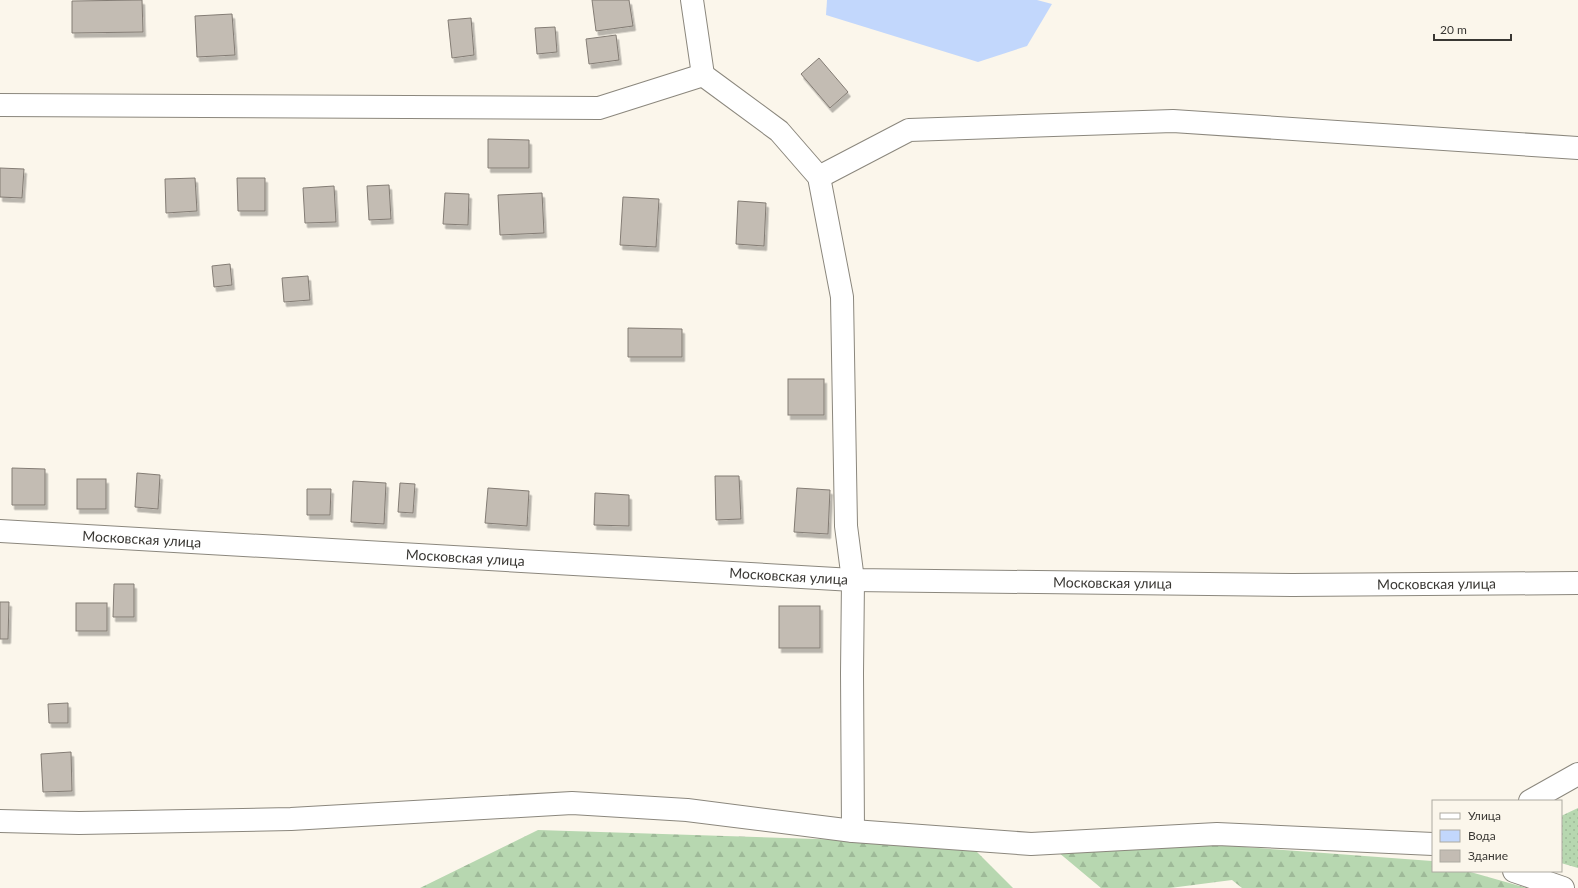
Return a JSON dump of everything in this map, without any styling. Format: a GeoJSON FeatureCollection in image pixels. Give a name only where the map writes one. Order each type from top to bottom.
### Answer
{"type":"FeatureCollection","features":[{"type":"Feature","properties":{"kind":"street"},"geometry":{"type":"LineString","coordinates":[[692,0],[703,75],[779,131],[819,178],[842,297],[846,526],[853,580],[853,830]]}},
{"type":"Feature","properties":{"kind":"street"},"geometry":{"type":"LineString","coordinates":[[0,105],[599,108],[703,75]]}},
{"type":"Feature","properties":{"kind":"street"},"geometry":{"type":"LineString","coordinates":[[819,178],[909,130],[1173,121],[1578,148]]}},
{"type":"Feature","properties":{"kind":"street","name":"Московская улица"},"geometry":{"type":"LineString","coordinates":[[0,531],[853,580],[1292,585],[1578,583]]}},
{"type":"Feature","properties":{"kind":"street"},"geometry":{"type":"LineString","coordinates":[[1532,800],[1578,774]]}},
{"type":"Feature","properties":{"kind":"street"},"geometry":{"type":"LineString","coordinates":[[0,821],[79,823],[290,819],[572,803],[687,810],[853,830],[1031,844],[1218,834],[1432,844]]}},
{"type":"Feature","properties":{"kind":"street"},"geometry":{"type":"LineString","coordinates":[[1517,872],[1563,888]]}},
{"type":"Feature","properties":{"kind":"green space"},"geometry":{"type":"Polygon","coordinates":[[[1578,808],[1578,868],[1562,863],[1562,816],[1578,808]]]}},
{"type":"Feature","properties":{"kind":"green space"},"geometry":{"type":"Polygon","coordinates":[[[538,830],[969,844],[1013,888],[420,888],[538,830]]]}},
{"type":"Feature","properties":{"kind":"green space"},"geometry":{"type":"Polygon","coordinates":[[[1109,837],[1432,861],[1432,872],[1471,872],[1527,888],[1242,888],[1232,880],[1170,888],[1101,888],[1058,852],[1109,837]]]}},
{"type":"Feature","properties":{"kind":"water"},"geometry":{"type":"Polygon","coordinates":[[[827,0],[1037,0],[1052,4],[1027,46],[978,62],[826,15],[827,0]]]}},
{"type":"Feature","properties":{"kind":"building"},"geometry":{"type":"Polygon","coordinates":[[[142,0],[143,32],[72,33],[72,1],[142,0]]]}},
{"type":"Feature","properties":{"kind":"building"},"geometry":{"type":"Polygon","coordinates":[[[592,0],[629,0],[633,26],[596,31],[592,0]]]}},
{"type":"Feature","properties":{"kind":"building"},"geometry":{"type":"Polygon","coordinates":[[[232,14],[235,55],[197,57],[195,16],[232,14]]]}},
{"type":"Feature","properties":{"kind":"building"},"geometry":{"type":"Polygon","coordinates":[[[471,18],[474,55],[452,58],[448,20],[471,18]]]}},
{"type":"Feature","properties":{"kind":"building"},"geometry":{"type":"Polygon","coordinates":[[[555,27],[557,52],[537,54],[535,28],[555,27]]]}},
{"type":"Feature","properties":{"kind":"building"},"geometry":{"type":"Polygon","coordinates":[[[616,35],[619,60],[589,64],[586,39],[616,35]]]}},
{"type":"Feature","properties":{"kind":"building"},"geometry":{"type":"Polygon","coordinates":[[[819,58],[848,92],[830,108],[801,74],[819,58]]]}},
{"type":"Feature","properties":{"kind":"building"},"geometry":{"type":"Polygon","coordinates":[[[488,139],[529,140],[529,168],[488,168],[488,139]]]}},
{"type":"Feature","properties":{"kind":"building"},"geometry":{"type":"Polygon","coordinates":[[[0,168],[24,169],[22,198],[0,197],[0,168]]]}},
{"type":"Feature","properties":{"kind":"building"},"geometry":{"type":"Polygon","coordinates":[[[195,178],[197,211],[166,213],[165,179],[195,178]]]}},
{"type":"Feature","properties":{"kind":"building"},"geometry":{"type":"Polygon","coordinates":[[[237,178],[265,178],[265,211],[238,211],[237,178]]]}},
{"type":"Feature","properties":{"kind":"building"},"geometry":{"type":"Polygon","coordinates":[[[389,185],[391,219],[369,220],[367,186],[389,185]]]}},
{"type":"Feature","properties":{"kind":"building"},"geometry":{"type":"Polygon","coordinates":[[[334,186],[336,222],[305,223],[303,188],[334,186]]]}},
{"type":"Feature","properties":{"kind":"building"},"geometry":{"type":"Polygon","coordinates":[[[445,193],[469,194],[468,225],[443,224],[445,193]]]}},
{"type":"Feature","properties":{"kind":"building"},"geometry":{"type":"Polygon","coordinates":[[[542,193],[544,233],[500,235],[498,195],[542,193]]]}},
{"type":"Feature","properties":{"kind":"building"},"geometry":{"type":"Polygon","coordinates":[[[623,197],[659,199],[656,247],[620,245],[623,197]]]}},
{"type":"Feature","properties":{"kind":"building"},"geometry":{"type":"Polygon","coordinates":[[[738,201],[766,203],[764,246],[736,244],[738,201]]]}},
{"type":"Feature","properties":{"kind":"building"},"geometry":{"type":"Polygon","coordinates":[[[230,264],[232,285],[214,287],[212,266],[230,264]]]}},
{"type":"Feature","properties":{"kind":"building"},"geometry":{"type":"Polygon","coordinates":[[[308,276],[310,300],[284,302],[282,278],[308,276]]]}},
{"type":"Feature","properties":{"kind":"building"},"geometry":{"type":"Polygon","coordinates":[[[628,328],[682,329],[682,357],[628,357],[628,328]]]}},
{"type":"Feature","properties":{"kind":"building"},"geometry":{"type":"Polygon","coordinates":[[[788,379],[824,379],[824,415],[788,415],[788,379]]]}},
{"type":"Feature","properties":{"kind":"building"},"geometry":{"type":"Polygon","coordinates":[[[12,468],[45,469],[45,505],[12,505],[12,468]]]}},
{"type":"Feature","properties":{"kind":"building"},"geometry":{"type":"Polygon","coordinates":[[[137,473],[160,475],[158,509],[135,507],[137,473]]]}},
{"type":"Feature","properties":{"kind":"building"},"geometry":{"type":"Polygon","coordinates":[[[715,476],[739,476],[741,519],[716,520],[715,476]]]}},
{"type":"Feature","properties":{"kind":"building"},"geometry":{"type":"Polygon","coordinates":[[[77,479],[106,479],[106,509],[77,509],[77,479]]]}},
{"type":"Feature","properties":{"kind":"building"},"geometry":{"type":"Polygon","coordinates":[[[353,481],[386,483],[384,524],[351,522],[353,481]]]}},
{"type":"Feature","properties":{"kind":"building"},"geometry":{"type":"Polygon","coordinates":[[[400,483],[415,484],[413,513],[398,512],[400,483]]]}},
{"type":"Feature","properties":{"kind":"building"},"geometry":{"type":"Polygon","coordinates":[[[488,488],[529,491],[527,526],[485,523],[488,488]]]}},
{"type":"Feature","properties":{"kind":"building"},"geometry":{"type":"Polygon","coordinates":[[[797,488],[830,490],[828,534],[794,532],[797,488]]]}},
{"type":"Feature","properties":{"kind":"building"},"geometry":{"type":"Polygon","coordinates":[[[307,489],[331,489],[330,515],[307,515],[307,489]]]}},
{"type":"Feature","properties":{"kind":"building"},"geometry":{"type":"Polygon","coordinates":[[[595,493],[629,495],[629,526],[594,525],[595,493]]]}},
{"type":"Feature","properties":{"kind":"building"},"geometry":{"type":"Polygon","coordinates":[[[114,584],[134,584],[134,617],[113,617],[114,584]]]}},
{"type":"Feature","properties":{"kind":"building"},"geometry":{"type":"Polygon","coordinates":[[[0,602],[9,602],[8,639],[0,639],[0,602]]]}},
{"type":"Feature","properties":{"kind":"building"},"geometry":{"type":"Polygon","coordinates":[[[76,603],[107,603],[107,631],[76,631],[76,603]]]}},
{"type":"Feature","properties":{"kind":"building"},"geometry":{"type":"Polygon","coordinates":[[[779,606],[820,606],[820,648],[779,648],[779,606]]]}},
{"type":"Feature","properties":{"kind":"building"},"geometry":{"type":"Polygon","coordinates":[[[68,703],[68,723],[49,723],[48,704],[68,703]]]}},
{"type":"Feature","properties":{"kind":"building"},"geometry":{"type":"Polygon","coordinates":[[[71,752],[72,791],[43,792],[41,754],[71,752]]]}}]}
